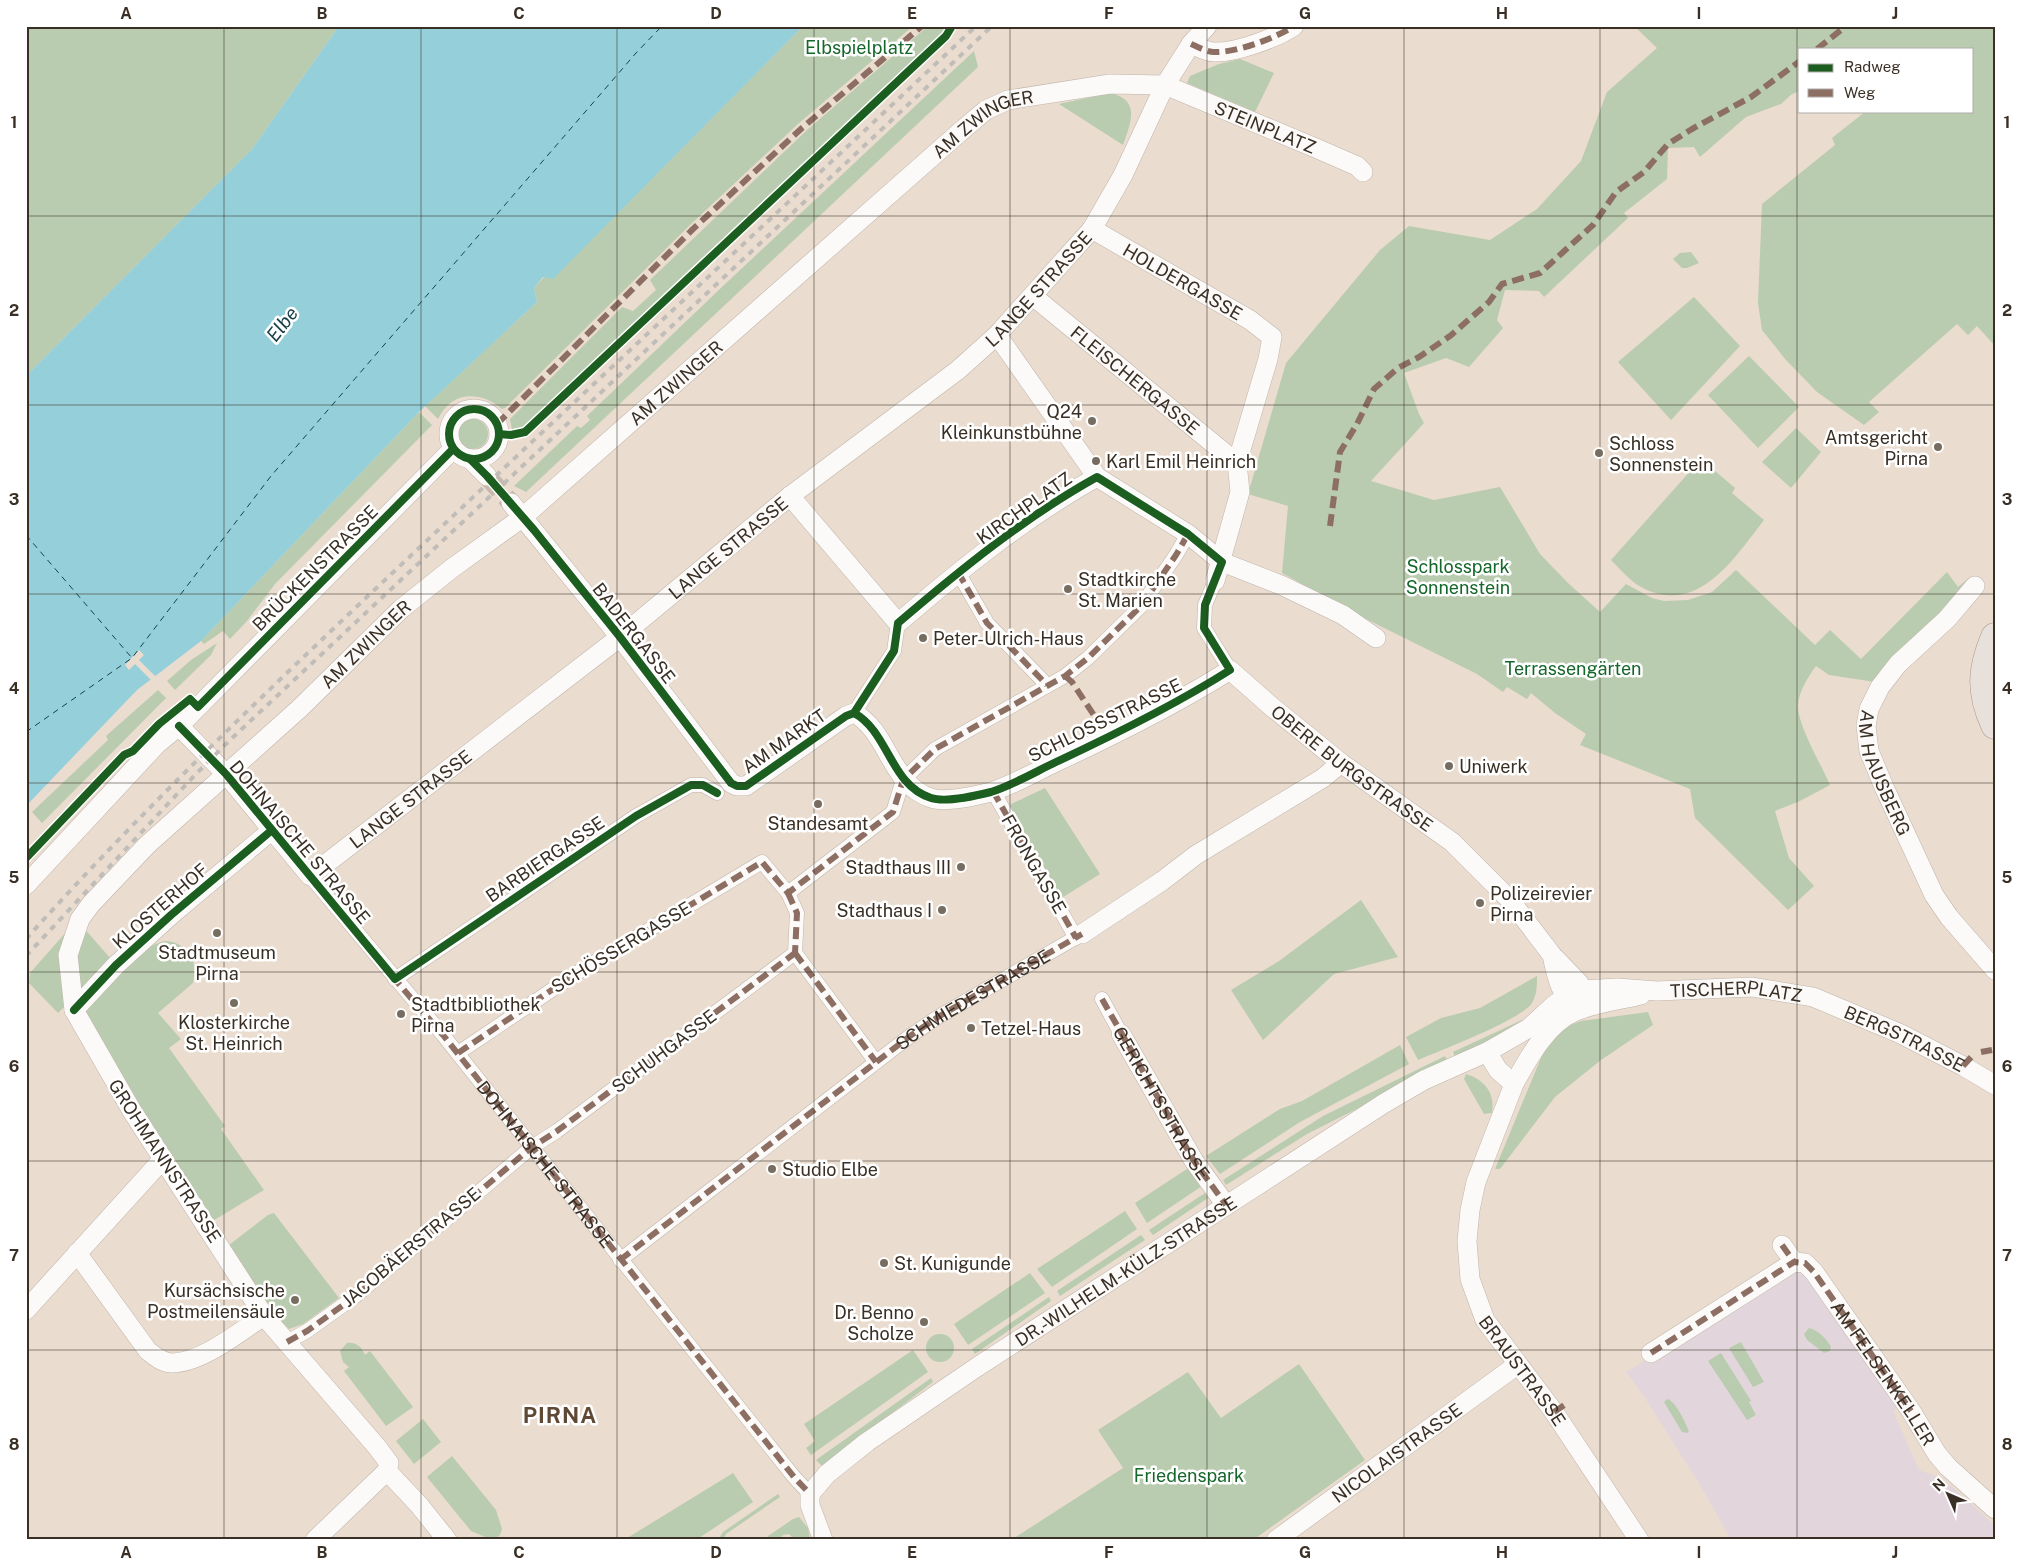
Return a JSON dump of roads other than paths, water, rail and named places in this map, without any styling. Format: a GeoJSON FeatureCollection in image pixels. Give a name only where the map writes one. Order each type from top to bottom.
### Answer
{"type":"FeatureCollection","features":[{"type":"Feature","properties":{"kind":"main road"},"geometry":{"type":"LineString","coordinates":[[1995,637],[1984,664],[1983,676],[1985,691],[1995,725]]}},
{"type":"Feature","properties":{"kind":"street"},"geometry":{"type":"LineString","coordinates":[[1165,85],[1191,44],[1207,26]]}},
{"type":"Feature","properties":{"kind":"street"},"geometry":{"type":"LineString","coordinates":[[1191,44],[1213,52],[1236,49],[1283,34],[1294,26]]}},
{"type":"Feature","properties":{"kind":"street","name":"AM ZWINGER"},"geometry":{"type":"LineString","coordinates":[[226,774],[299,709],[401,609],[451,569],[517,510],[986,110],[1008,100],[1110,84],[1165,85]]}},
{"type":"Feature","properties":{"kind":"street","name":"STEINPLATZ"},"geometry":{"type":"LineString","coordinates":[[1165,85],[1301,141],[1357,166],[1363,172]]}},
{"type":"Feature","properties":{"kind":"street","name":"LANGE STRASSE"},"geometry":{"type":"LineString","coordinates":[[310,876],[620,638],[790,496],[958,370],[997,336],[1034,297],[1092,229],[1116,188],[1144,133],[1165,85]]}},
{"type":"Feature","properties":{"kind":"street","name":"HOLDERGASSE"},"geometry":{"type":"LineString","coordinates":[[1092,229],[1118,242],[1250,320],[1272,337],[1268,359],[1237,463]]}},
{"type":"Feature","properties":{"kind":"street","name":"FLEISCHERGASSE"},"geometry":{"type":"LineString","coordinates":[[1034,297],[1237,463]]}},
{"type":"Feature","properties":{"kind":"street"},"geometry":{"type":"LineString","coordinates":[[997,336],[1097,477]]}},
{"type":"Feature","properties":{"kind":"street"},"geometry":{"type":"LineString","coordinates":[[471,409],[486,413],[497,424],[498,443],[487,456],[470,460],[463,458],[453,449],[450,443],[449,428],[457,415],[471,409]]}},
{"type":"Feature","properties":{"kind":"street","name":"BRÜCKENSTRASSE"},"geometry":{"type":"LineString","coordinates":[[26,885],[158,744],[179,726],[453,449]]}},
{"type":"Feature","properties":{"kind":"street"},"geometry":{"type":"LineString","coordinates":[[470,460],[487,476]]}},
{"type":"Feature","properties":{"kind":"street","name":"OBERE BURGSTRASSE"},"geometry":{"type":"LineString","coordinates":[[1237,463],[1240,492],[1222,562],[1205,605],[1204,628],[1230,670],[1341,764],[1452,842],[1510,900],[1552,956],[1573,976],[1583,990]]}},
{"type":"Feature","properties":{"kind":"street","name":"KIRCHPLATZ"},"geometry":{"type":"LineString","coordinates":[[898,623],[958,572],[1063,496],[1097,477],[1188,534],[1222,562],[1344,615],[1376,638]]}},
{"type":"Feature","properties":{"kind":"street"},"geometry":{"type":"LineString","coordinates":[[790,496],[898,623]]}},
{"type":"Feature","properties":{"kind":"street","name":"BADERGASSE"},"geometry":{"type":"LineString","coordinates":[[517,510],[620,638],[724,788]]}},
{"type":"Feature","properties":{"kind":"street"},"geometry":{"type":"LineString","coordinates":[[876,1062],[795,953],[798,913],[788,893],[893,812],[903,780],[935,749],[1065,676],[1088,658],[1141,606],[1188,534]]}},
{"type":"Feature","properties":{"kind":"street"},"geometry":{"type":"LineString","coordinates":[[958,572],[987,623],[1047,685]]}},
{"type":"Feature","properties":{"kind":"street","name":"AM HAUSBERG"},"geometry":{"type":"LineString","coordinates":[[1975,586],[1947,619],[1898,664],[1880,686],[1870,709],[1866,726],[1869,751],[1934,895],[1949,917],[1995,970]]}},
{"type":"Feature","properties":{"kind":"street","name":"AM MARKT"},"geometry":{"type":"LineString","coordinates":[[724,788],[746,786],[846,716],[854,713],[894,651],[898,623]]}},
{"type":"Feature","properties":{"kind":"street","name":"SCHLOSSSTRASSE"},"geometry":{"type":"LineString","coordinates":[[991,791],[1108,738],[1193,693],[1230,670]]}},
{"type":"Feature","properties":{"kind":"street","name":"AM MARKT"},"geometry":{"type":"LineString","coordinates":[[854,713],[863,718],[870,726],[903,780],[918,792],[931,798],[944,800],[991,791]]}},
{"type":"Feature","properties":{"kind":"street","name":"DOHNAISCHE STRASSE"},"geometry":{"type":"LineString","coordinates":[[179,726],[226,774],[458,1053],[620,1260],[794,1477],[810,1494]]}},
{"type":"Feature","properties":{"kind":"street","name":"SCHMIEDESTRASSE"},"geometry":{"type":"LineString","coordinates":[[620,1260],[876,1062],[938,1017],[1079,936],[1162,881],[1196,855],[1323,778],[1341,764]]}},
{"type":"Feature","properties":{"kind":"street","name":"GROHMANNSTRASSE"},"geometry":{"type":"LineString","coordinates":[[226,774],[147,845],[91,904],[80,919],[68,954],[74,1010],[112,1077],[264,1316],[377,1447],[388,1463],[387,1471],[419,1505],[447,1540]]}},
{"type":"Feature","properties":{"kind":"street","name":"BARBIERGASSE"},"geometry":{"type":"LineString","coordinates":[[395,979],[653,806],[691,786],[703,785],[724,788]]}},
{"type":"Feature","properties":{"kind":"street","name":"FRONGASSE"},"geometry":{"type":"LineString","coordinates":[[991,791],[1079,936]]}},
{"type":"Feature","properties":{"kind":"street","name":"KLOSTERHOF"},"geometry":{"type":"LineString","coordinates":[[74,1010],[116,965],[171,915],[272,830]]}},
{"type":"Feature","properties":{"kind":"street","name":"SCHÖSSERGASSE"},"geometry":{"type":"LineString","coordinates":[[458,1053],[580,971],[762,862],[788,893]]}},
{"type":"Feature","properties":{"kind":"street","name":"SCHUHGASSE"},"geometry":{"type":"LineString","coordinates":[[532,1147],[557,1131],[795,953]]}},
{"type":"Feature","properties":{"kind":"street","name":"OBERE BURGSTRASSE"},"geometry":{"type":"LineString","coordinates":[[1552,956],[1559,984],[1570,1004]]}},
{"type":"Feature","properties":{"kind":"street","name":"TISCHERPLATZ"},"geometry":{"type":"LineString","coordinates":[[1570,1004],[1657,991],[1752,987],[1813,998]]}},
{"type":"Feature","properties":{"kind":"street","name":"TISCHERPLATZ"},"geometry":{"type":"LineString","coordinates":[[1454,1067],[1537,1032],[1570,1004],[1583,990],[1617,988],[1657,991]]}},
{"type":"Feature","properties":{"kind":"street","name":"GERICHTSSTRASSE"},"geometry":{"type":"LineString","coordinates":[[1102,998],[1194,1161],[1226,1205]]}},
{"type":"Feature","properties":{"kind":"street","name":"BERGSTRASSE"},"geometry":{"type":"LineString","coordinates":[[1813,998],[1901,1034],[1963,1066],[1995,1086]]}},
{"type":"Feature","properties":{"kind":"street","name":"TISCHERPLATZ"},"geometry":{"type":"LineString","coordinates":[[1476,1182],[1514,1084],[1537,1032]]}},
{"type":"Feature","properties":{"kind":"street"},"geometry":{"type":"LineString","coordinates":[[1487,1052],[1498,1070],[1514,1084]]}},
{"type":"Feature","properties":{"kind":"street","name":"DR.-WILHELM-KÜLZ-STRASSE"},"geometry":{"type":"LineString","coordinates":[[810,1494],[826,1474],[867,1442],[977,1367],[1383,1104],[1424,1080],[1454,1067]]}},
{"type":"Feature","properties":{"kind":"street","name":"JACOBÄERSTRASSE"},"geometry":{"type":"LineString","coordinates":[[287,1342],[307,1331],[353,1298],[532,1147]]}},
{"type":"Feature","properties":{"kind":"street"},"geometry":{"type":"LineString","coordinates":[[26,1310],[163,1159]]}},
{"type":"Feature","properties":{"kind":"street","name":"BRAUSTRASSE"},"geometry":{"type":"LineString","coordinates":[[1476,1182],[1470,1210],[1467,1241],[1470,1279],[1485,1320],[1554,1412],[1639,1540]]}},
{"type":"Feature","properties":{"kind":"street","name":"AM FELSENKELLER"},"geometry":{"type":"LineString","coordinates":[[1782,1245],[1794,1262],[1805,1263],[1814,1272],[1911,1411],[1937,1454],[1948,1467],[1995,1509]]}},
{"type":"Feature","properties":{"kind":"street"},"geometry":{"type":"LineString","coordinates":[[77,1253],[148,1351],[161,1360],[172,1363],[201,1356],[264,1316]]}},
{"type":"Feature","properties":{"kind":"street"},"geometry":{"type":"LineString","coordinates":[[1651,1353],[1794,1262]]}},
{"type":"Feature","properties":{"kind":"street","name":"NICOLAISTRASSE"},"geometry":{"type":"LineString","coordinates":[[1276,1540],[1517,1365]]}},
{"type":"Feature","properties":{"kind":"street"},"geometry":{"type":"LineString","coordinates":[[315,1540],[387,1471]]}},
{"type":"Feature","properties":{"kind":"street"},"geometry":{"type":"LineString","coordinates":[[810,1494],[810,1505],[823,1540]]}},
{"type":"Feature","properties":{"kind":"water","name":"Elbe"},"geometry":{"type":"Polygon","coordinates":[[[339,26],[803,26],[553,279],[543,277],[534,288],[537,302],[419,412],[201,641],[137,690],[26,806],[26,376],[252,149],[339,26]]]}},
{"type":"Feature","properties":{"kind":"tunnel"},"geometry":{"type":"LineString","coordinates":[[487,476],[511,503]]}},
{"type":"Feature","properties":{"kind":"railway"},"geometry":{"type":"LineString","coordinates":[[26,939],[121,837],[269,690],[976,26]]}},
{"type":"Feature","properties":{"kind":"railway"},"geometry":{"type":"LineString","coordinates":[[26,956],[229,741],[992,26]]}},
{"type":"Feature","properties":{"kind":"place","name":"Q24 Kleinkunstbühne"},"geometry":{"type":"Point","coordinates":[1092,421]}},
{"type":"Feature","properties":{"kind":"place","name":"Amtsgericht Pirna"},"geometry":{"type":"Point","coordinates":[1938,447]}},
{"type":"Feature","properties":{"kind":"place","name":"Schloss Sonnenstein"},"geometry":{"type":"Point","coordinates":[1599,453]}},
{"type":"Feature","properties":{"kind":"place","name":"Karl Emil Heinrich"},"geometry":{"type":"Point","coordinates":[1096,461]}},
{"type":"Feature","properties":{"kind":"place","name":"Stadtkirche St. Marien"},"geometry":{"type":"Point","coordinates":[1068,589]}},
{"type":"Feature","properties":{"kind":"place","name":"Peter-Ulrich-Haus"},"geometry":{"type":"Point","coordinates":[923,638]}},
{"type":"Feature","properties":{"kind":"place","name":"Uniwerk"},"geometry":{"type":"Point","coordinates":[1449,766]}},
{"type":"Feature","properties":{"kind":"place","name":"Standesamt"},"geometry":{"type":"Point","coordinates":[818,804]}},
{"type":"Feature","properties":{"kind":"place","name":"Stadthaus III"},"geometry":{"type":"Point","coordinates":[961,867]}},
{"type":"Feature","properties":{"kind":"place","name":"Polizeirevier Pirna"},"geometry":{"type":"Point","coordinates":[1480,903]}},
{"type":"Feature","properties":{"kind":"place","name":"Stadthaus I"},"geometry":{"type":"Point","coordinates":[942,910]}},
{"type":"Feature","properties":{"kind":"place","name":"Stadtmuseum Pirna"},"geometry":{"type":"Point","coordinates":[217,933]}},
{"type":"Feature","properties":{"kind":"place","name":"Klosterkirche St. Heinrich"},"geometry":{"type":"Point","coordinates":[234,1003]}},
{"type":"Feature","properties":{"kind":"place","name":"Stadtbibliothek Pirna"},"geometry":{"type":"Point","coordinates":[401,1014]}},
{"type":"Feature","properties":{"kind":"place","name":"Tetzel-Haus"},"geometry":{"type":"Point","coordinates":[971,1028]}},
{"type":"Feature","properties":{"kind":"place","name":"Studio Elbe"},"geometry":{"type":"Point","coordinates":[772,1169]}},
{"type":"Feature","properties":{"kind":"place","name":"St. Kunigunde"},"geometry":{"type":"Point","coordinates":[884,1263]}},
{"type":"Feature","properties":{"kind":"place","name":"Kursächsische Postmeilensäule"},"geometry":{"type":"Point","coordinates":[295,1300]}},
{"type":"Feature","properties":{"kind":"place","name":"Dr. Benno Scholze"},"geometry":{"type":"Point","coordinates":[924,1322]}},
{"type":"Feature","properties":{"kind":"district","name":"PIRNA"},"geometry":{"type":"Point","coordinates":[560,1415]}},
{"type":"Feature","properties":{"kind":"park label","name":"Elbspielplatz"},"geometry":{"type":"Point","coordinates":[859,47]}},
{"type":"Feature","properties":{"kind":"park label","name":"Schlosspark Sonnenstein"},"geometry":{"type":"Point","coordinates":[1458,576]}},
{"type":"Feature","properties":{"kind":"park label","name":"Terrassengärten"},"geometry":{"type":"Point","coordinates":[1573,668]}},
{"type":"Feature","properties":{"kind":"park label","name":"Friedenspark"},"geometry":{"type":"Point","coordinates":[1189,1475]}}]}
